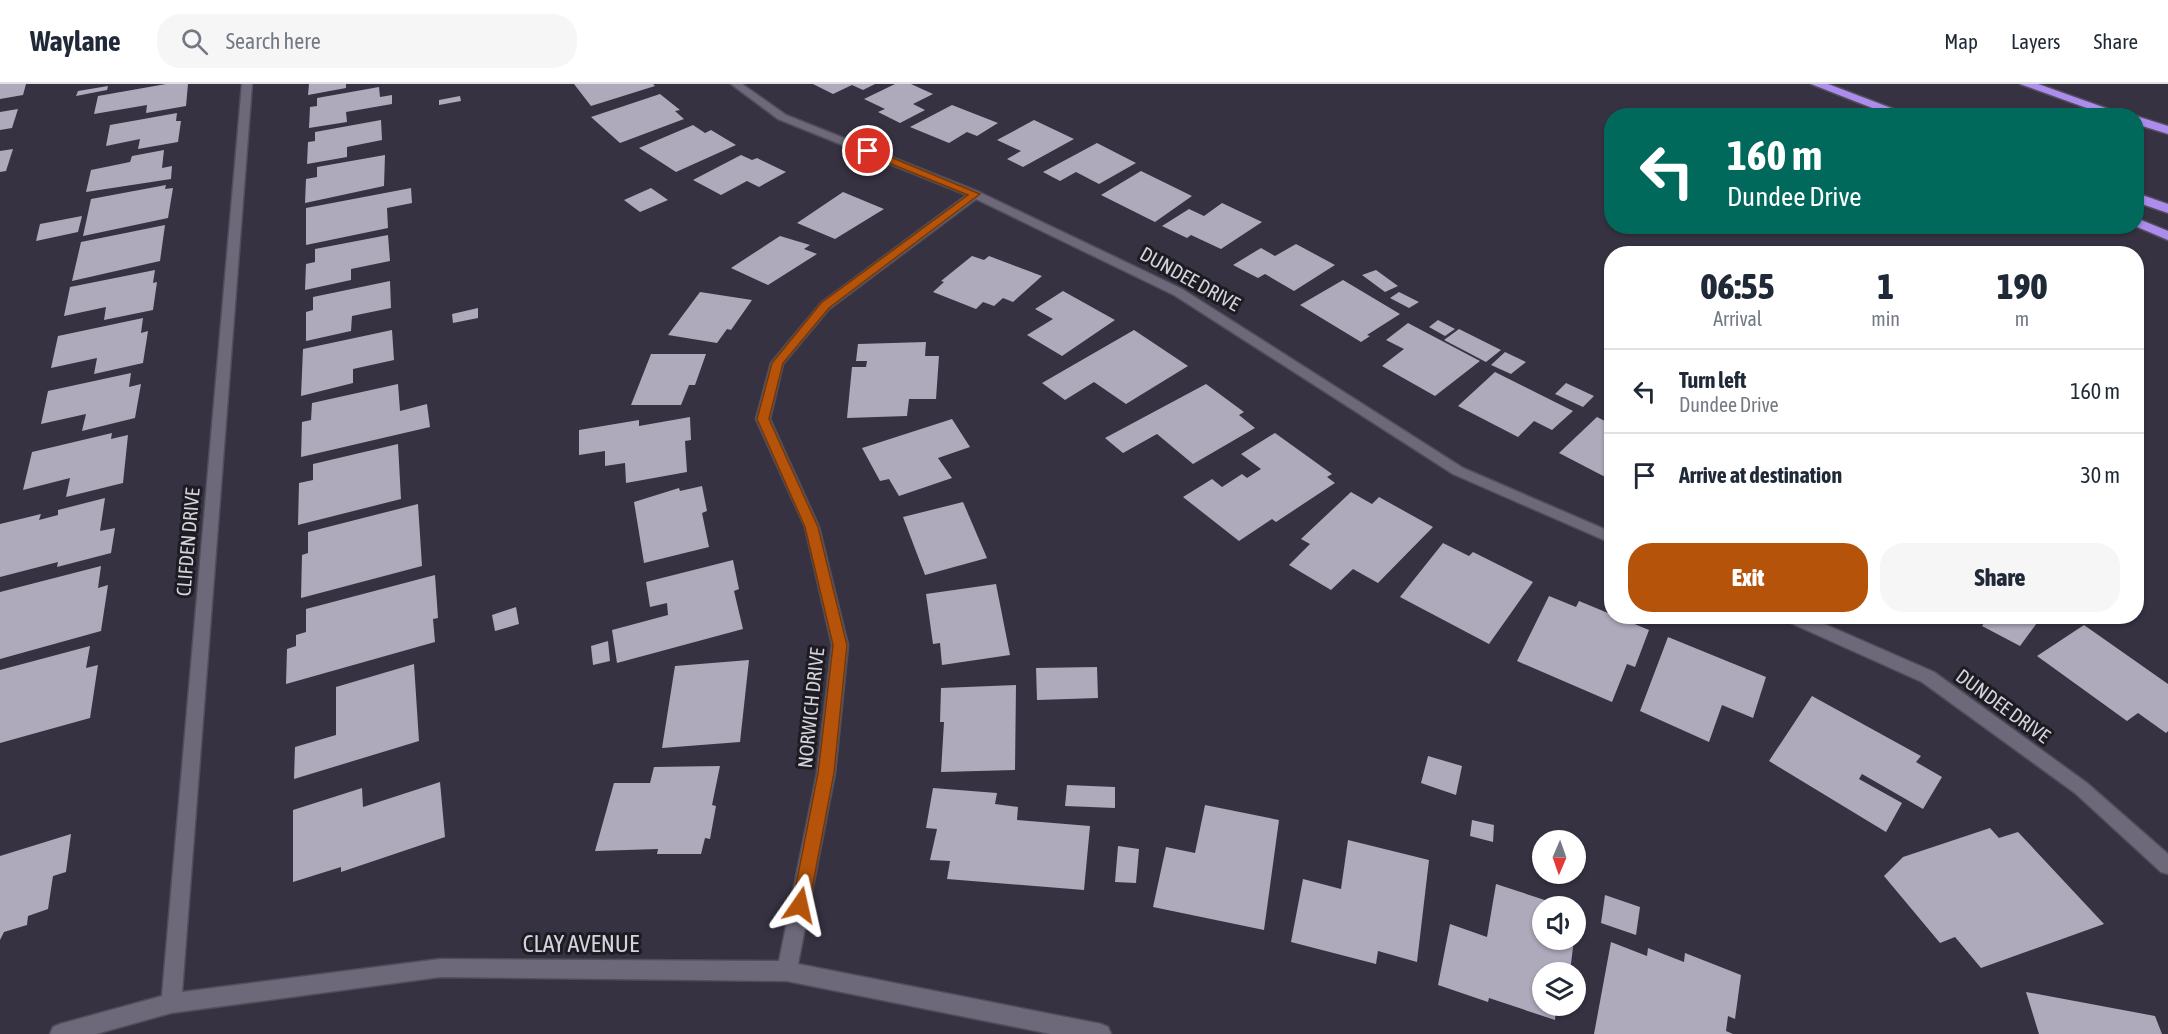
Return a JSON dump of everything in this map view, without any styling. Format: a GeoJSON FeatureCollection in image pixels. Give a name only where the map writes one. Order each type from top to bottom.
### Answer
{"type":"FeatureCollection","features":[{"type":"Feature","properties":{"kind":"highway"},"geometry":{"type":"LineString","coordinates":[[1818,84],[1884,108]]}},
{"type":"Feature","properties":{"kind":"highway"},"geometry":{"type":"LineString","coordinates":[[2026,84],[2098,108]]}},
{"type":"Feature","properties":{"kind":"highway"},"geometry":{"type":"LineString","coordinates":[[2144,122],[2168,130]]}},
{"type":"Feature","properties":{"kind":"highway"},"geometry":{"type":"LineString","coordinates":[[2144,200],[2168,209]]}},
{"type":"Feature","properties":{"kind":"highway"},"geometry":{"type":"LineString","coordinates":[[2144,226],[2168,236]]}},
{"type":"Feature","properties":{"kind":"street","name":"CLIFDEN DRIVE"},"geometry":{"type":"LineString","coordinates":[[171,1003],[248,84]]}},
{"type":"Feature","properties":{"kind":"street","name":"DUNDEE DRIVE"},"geometry":{"type":"LineString","coordinates":[[736,84],[782,117],[975,194],[1178,292],[1458,471],[1604,535]]}},
{"type":"Feature","properties":{"kind":"street","name":"NORWICH DRIVE"},"geometry":{"type":"LineString","coordinates":[[787,971],[826,773],[840,645],[812,527],[763,419],[777,363],[825,306],[975,194]]}},
{"type":"Feature","properties":{"kind":"street","name":"DUNDEE DRIVE"},"geometry":{"type":"LineString","coordinates":[[1808,624],[1928,677],[2081,788],[2168,866]]}},
{"type":"Feature","properties":{"kind":"street","name":"CLAY AVENUE"},"geometry":{"type":"LineString","coordinates":[[60,1034],[171,1003],[440,968],[787,971],[1101,1034]]}},
{"type":"Feature","properties":{"kind":"building"},"geometry":{"type":"Polygon","coordinates":[[[0,84],[26,84],[23,95],[0,99],[0,84]]]}},
{"type":"Feature","properties":{"kind":"building"},"geometry":{"type":"Polygon","coordinates":[[[166,84],[188,84],[186,106],[146,113],[147,105],[94,114],[98,96],[166,84]]]}},
{"type":"Feature","properties":{"kind":"building"},"geometry":{"type":"Polygon","coordinates":[[[309,84],[346,84],[346,88],[308,95],[309,84]]]}},
{"type":"Feature","properties":{"kind":"building"},"geometry":{"type":"Polygon","coordinates":[[[574,84],[653,84],[655,86],[591,106],[574,84]]]}},
{"type":"Feature","properties":{"kind":"building"},"geometry":{"type":"Polygon","coordinates":[[[813,84],[875,84],[863,90],[852,85],[833,94],[813,84]]]}},
{"type":"Feature","properties":{"kind":"building"},"geometry":{"type":"Polygon","coordinates":[[[895,84],[911,84],[933,94],[913,104],[925,110],[900,123],[878,112],[885,109],[864,99],[895,84]]]}},
{"type":"Feature","properties":{"kind":"building"},"geometry":{"type":"Polygon","coordinates":[[[108,86],[107,90],[76,96],[78,91],[108,86]]]}},
{"type":"Feature","properties":{"kind":"building"},"geometry":{"type":"Polygon","coordinates":[[[379,87],[380,97],[392,95],[392,104],[346,112],[347,122],[309,128],[310,107],[317,106],[317,98],[379,87]]]}},
{"type":"Feature","properties":{"kind":"building"},"geometry":{"type":"Polygon","coordinates":[[[660,94],[680,110],[675,111],[684,119],[620,143],[591,117],[660,94]]]}},
{"type":"Feature","properties":{"kind":"building"},"geometry":{"type":"Polygon","coordinates":[[[460,96],[461,101],[439,105],[439,100],[460,96]]]}},
{"type":"Feature","properties":{"kind":"building"},"geometry":{"type":"Polygon","coordinates":[[[952,105],[998,123],[977,136],[967,132],[949,143],[910,127],[952,105]]]}},
{"type":"Feature","properties":{"kind":"building"},"geometry":{"type":"Polygon","coordinates":[[[18,109],[12,128],[0,130],[0,112],[18,109]]]}},
{"type":"Feature","properties":{"kind":"building"},"geometry":{"type":"Polygon","coordinates":[[[177,113],[176,121],[181,121],[178,142],[138,149],[140,139],[106,146],[110,125],[177,113]]]}},
{"type":"Feature","properties":{"kind":"building"},"geometry":{"type":"Polygon","coordinates":[[[381,120],[382,140],[347,147],[347,157],[307,164],[308,142],[315,141],[315,132],[381,120]]]}},
{"type":"Feature","properties":{"kind":"building"},"geometry":{"type":"Polygon","coordinates":[[[1034,120],[1074,139],[1023,167],[1007,159],[1021,151],[997,140],[1034,120]]]}},
{"type":"Feature","properties":{"kind":"building"},"geometry":{"type":"Polygon","coordinates":[[[693,125],[705,133],[711,130],[736,145],[676,172],[639,148],[693,125]]]}},
{"type":"Feature","properties":{"kind":"building"},"geometry":{"type":"Polygon","coordinates":[[[1097,143],[1136,163],[1099,184],[1076,172],[1060,181],[1043,172],[1097,143]]]}},
{"type":"Feature","properties":{"kind":"building"},"geometry":{"type":"Polygon","coordinates":[[[13,149],[6,171],[0,172],[0,151],[13,149]]]}},
{"type":"Feature","properties":{"kind":"building"},"geometry":{"type":"Polygon","coordinates":[[[164,150],[162,168],[172,166],[171,179],[86,192],[91,170],[130,162],[132,156],[164,150]]]}},
{"type":"Feature","properties":{"kind":"building"},"geometry":{"type":"Polygon","coordinates":[[[385,155],[384,186],[305,203],[306,179],[317,177],[317,167],[385,155]]]}},
{"type":"Feature","properties":{"kind":"building"},"geometry":{"type":"Polygon","coordinates":[[[741,155],[752,160],[757,158],[786,172],[759,187],[747,181],[721,195],[693,180],[741,155]]]}},
{"type":"Feature","properties":{"kind":"building"},"geometry":{"type":"Polygon","coordinates":[[[1141,171],[1192,196],[1155,222],[1101,195],[1141,171]]]}},
{"type":"Feature","properties":{"kind":"building"},"geometry":{"type":"Polygon","coordinates":[[[166,185],[165,189],[173,188],[168,218],[83,236],[91,199],[166,185]]]}},
{"type":"Feature","properties":{"kind":"building"},"geometry":{"type":"Polygon","coordinates":[[[411,188],[412,203],[387,208],[388,228],[306,245],[306,208],[411,188]]]}},
{"type":"Feature","properties":{"kind":"building"},"geometry":{"type":"Polygon","coordinates":[[[651,188],[668,200],[640,212],[624,200],[651,188]]]}},
{"type":"Feature","properties":{"kind":"building"},"geometry":{"type":"Polygon","coordinates":[[[843,192],[884,209],[835,239],[797,223],[843,192]]]}},
{"type":"Feature","properties":{"kind":"building"},"geometry":{"type":"Polygon","coordinates":[[[1222,203],[1262,222],[1221,249],[1191,235],[1187,238],[1162,226],[1189,209],[1204,216],[1222,203]]]}},
{"type":"Feature","properties":{"kind":"building"},"geometry":{"type":"Polygon","coordinates":[[[82,216],[78,232],[36,241],[40,224],[82,216]]]}},
{"type":"Feature","properties":{"kind":"building"},"geometry":{"type":"Polygon","coordinates":[[[165,225],[160,261],[72,281],[81,242],[165,225]]]}},
{"type":"Feature","properties":{"kind":"building"},"geometry":{"type":"Polygon","coordinates":[[[388,235],[390,261],[351,269],[351,280],[305,290],[306,264],[315,262],[315,249],[388,235]]]}},
{"type":"Feature","properties":{"kind":"building"},"geometry":{"type":"Polygon","coordinates":[[[780,236],[810,245],[804,249],[817,254],[768,285],[731,268],[780,236]]]}},
{"type":"Feature","properties":{"kind":"building"},"geometry":{"type":"Polygon","coordinates":[[[1296,244],[1335,265],[1294,291],[1265,274],[1258,278],[1233,265],[1261,248],[1275,256],[1296,244]]]}},
{"type":"Feature","properties":{"kind":"building"},"geometry":{"type":"Polygon","coordinates":[[[972,256],[984,260],[989,256],[1042,276],[1013,302],[1003,298],[994,306],[983,302],[976,309],[933,292],[944,282],[941,281],[972,256]]]}},
{"type":"Feature","properties":{"kind":"building"},"geometry":{"type":"Polygon","coordinates":[[[155,270],[153,283],[157,282],[153,310],[104,320],[106,307],[64,316],[70,287],[155,270]]]}},
{"type":"Feature","properties":{"kind":"building"},"geometry":{"type":"Polygon","coordinates":[[[1376,270],[1398,286],[1385,292],[1362,275],[1376,270]]]}},
{"type":"Feature","properties":{"kind":"building"},"geometry":{"type":"Polygon","coordinates":[[[1343,280],[1400,314],[1367,335],[1370,336],[1361,342],[1300,305],[1343,280]]]}},
{"type":"Feature","properties":{"kind":"building"},"geometry":{"type":"Polygon","coordinates":[[[390,281],[391,308],[352,316],[351,331],[306,341],[306,312],[313,310],[313,297],[390,281]]]}},
{"type":"Feature","properties":{"kind":"building"},"geometry":{"type":"Polygon","coordinates":[[[1063,291],[1115,320],[1062,356],[1027,335],[1053,319],[1035,309],[1063,291]]]}},
{"type":"Feature","properties":{"kind":"building"},"geometry":{"type":"Polygon","coordinates":[[[700,292],[752,300],[731,330],[727,329],[717,343],[668,335],[700,292]]]}},
{"type":"Feature","properties":{"kind":"building"},"geometry":{"type":"Polygon","coordinates":[[[1399,292],[1419,302],[1409,308],[1390,298],[1399,292]]]}},
{"type":"Feature","properties":{"kind":"building"},"geometry":{"type":"Polygon","coordinates":[[[478,308],[478,318],[453,323],[452,314],[478,308]]]}},
{"type":"Feature","properties":{"kind":"building"},"geometry":{"type":"Polygon","coordinates":[[[143,318],[141,333],[148,331],[143,363],[94,374],[97,358],[51,368],[58,336],[143,318]]]}},
{"type":"Feature","properties":{"kind":"building"},"geometry":{"type":"Polygon","coordinates":[[[1438,320],[1455,329],[1445,336],[1429,327],[1438,320]]]}},
{"type":"Feature","properties":{"kind":"building"},"geometry":{"type":"Polygon","coordinates":[[[1408,323],[1480,361],[1435,396],[1382,366],[1404,349],[1386,340],[1408,323]]]}},
{"type":"Feature","properties":{"kind":"building"},"geometry":{"type":"Polygon","coordinates":[[[1459,329],[1501,350],[1486,362],[1444,340],[1459,329]]]}},
{"type":"Feature","properties":{"kind":"building"},"geometry":{"type":"Polygon","coordinates":[[[392,330],[394,360],[353,369],[353,383],[301,396],[303,349],[392,330]]]}},
{"type":"Feature","properties":{"kind":"building"},"geometry":{"type":"Polygon","coordinates":[[[1134,330],[1188,366],[1126,404],[1094,382],[1065,400],[1042,383],[1134,330]]]}},
{"type":"Feature","properties":{"kind":"building"},"geometry":{"type":"Polygon","coordinates":[[[926,342],[925,356],[939,356],[936,399],[909,399],[907,416],[847,418],[852,367],[866,367],[867,361],[856,361],[858,344],[926,342]]]}},
{"type":"Feature","properties":{"kind":"building"},"geometry":{"type":"Polygon","coordinates":[[[1505,352],[1526,362],[1511,374],[1491,365],[1505,352]]]}},
{"type":"Feature","properties":{"kind":"building"},"geometry":{"type":"Polygon","coordinates":[[[651,354],[706,354],[695,385],[689,385],[681,405],[631,405],[651,354]]]}},
{"type":"Feature","properties":{"kind":"building"},"geometry":{"type":"Polygon","coordinates":[[[1495,372],[1573,411],[1552,430],[1534,421],[1518,437],[1458,406],[1495,372]]]}},
{"type":"Feature","properties":{"kind":"building"},"geometry":{"type":"Polygon","coordinates":[[[131,373],[129,387],[141,384],[135,418],[82,431],[86,414],[41,424],[48,391],[131,373]]]}},
{"type":"Feature","properties":{"kind":"building"},"geometry":{"type":"Polygon","coordinates":[[[1566,383],[1594,396],[1583,407],[1555,394],[1566,383]]]}},
{"type":"Feature","properties":{"kind":"building"},"geometry":{"type":"Polygon","coordinates":[[[398,384],[400,411],[427,404],[430,427],[301,457],[302,422],[311,420],[312,403],[398,384]]]}},
{"type":"Feature","properties":{"kind":"building"},"geometry":{"type":"Polygon","coordinates":[[[1206,384],[1244,412],[1239,415],[1255,428],[1193,464],[1157,434],[1123,453],[1105,438],[1206,384]]]}},
{"type":"Feature","properties":{"kind":"building"},"geometry":{"type":"Polygon","coordinates":[[[690,417],[691,440],[685,441],[687,472],[626,483],[625,463],[605,466],[605,451],[579,455],[579,430],[639,420],[639,426],[690,417]]]}},
{"type":"Feature","properties":{"kind":"building"},"geometry":{"type":"Polygon","coordinates":[[[1597,417],[1604,420],[1604,476],[1559,453],[1597,417]]]}},
{"type":"Feature","properties":{"kind":"building"},"geometry":{"type":"Polygon","coordinates":[[[952,419],[970,447],[938,458],[952,478],[899,496],[889,479],[880,481],[862,448],[952,419]]]}},
{"type":"Feature","properties":{"kind":"building"},"geometry":{"type":"Polygon","coordinates":[[[112,433],[111,439],[128,435],[123,483],[66,497],[70,478],[23,490],[32,452],[112,433]]]}},
{"type":"Feature","properties":{"kind":"building"},"geometry":{"type":"Polygon","coordinates":[[[1275,433],[1332,474],[1327,477],[1335,483],[1276,522],[1272,519],[1239,541],[1183,497],[1212,479],[1222,487],[1242,474],[1247,478],[1261,469],[1241,454],[1275,433]]]}},
{"type":"Feature","properties":{"kind":"building"},"geometry":{"type":"Polygon","coordinates":[[[398,444],[401,499],[298,525],[299,483],[313,480],[313,464],[398,444]]]}},
{"type":"Feature","properties":{"kind":"building"},"geometry":{"type":"Polygon","coordinates":[[[702,486],[707,511],[702,513],[709,547],[644,563],[634,502],[679,488],[680,491],[702,486]]]}},
{"type":"Feature","properties":{"kind":"building"},"geometry":{"type":"Polygon","coordinates":[[[1351,492],[1372,504],[1379,497],[1433,527],[1378,583],[1353,569],[1331,590],[1289,565],[1310,544],[1301,539],[1351,492]]]}},
{"type":"Feature","properties":{"kind":"building"},"geometry":{"type":"Polygon","coordinates":[[[105,498],[100,531],[115,528],[111,553],[57,567],[58,562],[0,577],[0,524],[41,514],[39,520],[58,515],[58,510],[105,498]]]}},
{"type":"Feature","properties":{"kind":"building"},"geometry":{"type":"Polygon","coordinates":[[[963,502],[987,558],[925,575],[903,517],[963,502]]]}},
{"type":"Feature","properties":{"kind":"building"},"geometry":{"type":"Polygon","coordinates":[[[418,504],[422,566],[301,598],[302,555],[308,553],[308,532],[418,504]]]}},
{"type":"Feature","properties":{"kind":"building"},"geometry":{"type":"Polygon","coordinates":[[[1443,543],[1469,556],[1473,552],[1533,582],[1489,644],[1400,597],[1443,543]]]}},
{"type":"Feature","properties":{"kind":"building"},"geometry":{"type":"Polygon","coordinates":[[[733,560],[739,589],[734,591],[743,629],[617,663],[612,630],[668,615],[667,603],[650,607],[646,582],[733,560]]]}},
{"type":"Feature","properties":{"kind":"building"},"geometry":{"type":"Polygon","coordinates":[[[101,566],[98,588],[108,585],[101,631],[0,659],[0,592],[101,566]]]}},
{"type":"Feature","properties":{"kind":"building"},"geometry":{"type":"Polygon","coordinates":[[[435,575],[438,618],[433,619],[435,642],[286,684],[287,649],[296,646],[296,635],[306,632],[306,609],[435,575]]]}},
{"type":"Feature","properties":{"kind":"building"},"geometry":{"type":"Polygon","coordinates":[[[996,584],[1010,655],[942,665],[940,643],[933,644],[926,594],[996,584]]]}},
{"type":"Feature","properties":{"kind":"building"},"geometry":{"type":"Polygon","coordinates":[[[1549,596],[1576,607],[1579,601],[1604,611],[1604,624],[1635,624],[1649,630],[1635,667],[1627,664],[1612,702],[1517,661],[1549,596]]]}},
{"type":"Feature","properties":{"kind":"building"},"geometry":{"type":"Polygon","coordinates":[[[516,607],[519,624],[495,631],[492,615],[516,607]]]}},
{"type":"Feature","properties":{"kind":"building"},"geometry":{"type":"Polygon","coordinates":[[[1983,624],[2036,624],[2020,646],[1982,626],[1983,624]]]}},
{"type":"Feature","properties":{"kind":"building"},"geometry":{"type":"Polygon","coordinates":[[[2084,625],[2168,684],[2168,731],[2166,733],[2138,713],[2127,721],[2037,656],[2084,625]]]}},
{"type":"Feature","properties":{"kind":"building"},"geometry":{"type":"Polygon","coordinates":[[[1668,637],[1766,677],[1753,718],[1722,705],[1709,742],[1640,711],[1668,637]]]}},
{"type":"Feature","properties":{"kind":"building"},"geometry":{"type":"Polygon","coordinates":[[[608,641],[610,661],[593,665],[591,646],[608,641]]]}},
{"type":"Feature","properties":{"kind":"building"},"geometry":{"type":"Polygon","coordinates":[[[90,646],[86,668],[98,665],[90,718],[0,743],[0,670],[90,646]]]}},
{"type":"Feature","properties":{"kind":"building"},"geometry":{"type":"Polygon","coordinates":[[[749,660],[740,742],[662,748],[675,666],[749,660]]]}},
{"type":"Feature","properties":{"kind":"building"},"geometry":{"type":"Polygon","coordinates":[[[414,664],[419,741],[294,779],[295,747],[336,735],[336,687],[414,664]]]}},
{"type":"Feature","properties":{"kind":"building"},"geometry":{"type":"Polygon","coordinates":[[[1097,667],[1098,698],[1037,700],[1036,668],[1097,667]]]}},
{"type":"Feature","properties":{"kind":"building"},"geometry":{"type":"Polygon","coordinates":[[[1016,685],[1015,770],[941,772],[944,722],[940,722],[941,688],[1016,685]]]}},
{"type":"Feature","properties":{"kind":"building"},"geometry":{"type":"Polygon","coordinates":[[[1812,696],[1921,756],[1916,762],[1942,777],[1923,809],[1862,774],[1859,779],[1902,803],[1886,832],[1769,761],[1812,696]]]}},
{"type":"Feature","properties":{"kind":"building"},"geometry":{"type":"Polygon","coordinates":[[[1428,756],[1462,766],[1456,795],[1421,783],[1428,756]]]}},
{"type":"Feature","properties":{"kind":"building"},"geometry":{"type":"Polygon","coordinates":[[[720,766],[712,805],[716,806],[710,839],[705,838],[701,854],[657,854],[658,849],[595,851],[614,783],[650,783],[654,767],[720,766]]]}},
{"type":"Feature","properties":{"kind":"building"},"geometry":{"type":"Polygon","coordinates":[[[440,782],[445,837],[341,872],[341,867],[293,882],[293,810],[362,788],[363,807],[440,782]]]}},
{"type":"Feature","properties":{"kind":"building"},"geometry":{"type":"Polygon","coordinates":[[[1067,785],[1115,787],[1115,808],[1065,806],[1067,785]]]}},
{"type":"Feature","properties":{"kind":"building"},"geometry":{"type":"Polygon","coordinates":[[[933,788],[997,793],[995,804],[1018,807],[1017,820],[1090,826],[1084,890],[947,879],[950,861],[930,860],[937,829],[926,828],[933,788]]]}},
{"type":"Feature","properties":{"kind":"building"},"geometry":{"type":"Polygon","coordinates":[[[1205,805],[1279,820],[1264,930],[1153,907],[1166,847],[1195,853],[1205,805]]]}},
{"type":"Feature","properties":{"kind":"building"},"geometry":{"type":"Polygon","coordinates":[[[1472,820],[1494,825],[1493,842],[1470,836],[1472,820]]]}},
{"type":"Feature","properties":{"kind":"building"},"geometry":{"type":"Polygon","coordinates":[[[1990,828],[1999,838],[2018,832],[2104,924],[1981,968],[1955,937],[1940,943],[1884,876],[1903,857],[1990,828]]]}},
{"type":"Feature","properties":{"kind":"building"},"geometry":{"type":"Polygon","coordinates":[[[71,834],[66,872],[53,876],[48,909],[28,916],[27,925],[4,932],[0,940],[0,856],[71,834]]]}},
{"type":"Feature","properties":{"kind":"building"},"geometry":{"type":"Polygon","coordinates":[[[1348,840],[1429,860],[1417,962],[1378,951],[1376,964],[1291,942],[1303,879],[1341,889],[1348,840]]]}},
{"type":"Feature","properties":{"kind":"building"},"geometry":{"type":"Polygon","coordinates":[[[1118,846],[1139,849],[1136,883],[1115,882],[1118,846]]]}},
{"type":"Feature","properties":{"kind":"building"},"geometry":{"type":"Polygon","coordinates":[[[1496,884],[1533,896],[1532,950],[1573,950],[1571,962],[1532,962],[1532,1012],[1489,998],[1488,1002],[1438,985],[1450,924],[1487,937],[1496,884]]]}},
{"type":"Feature","properties":{"kind":"building"},"geometry":{"type":"Polygon","coordinates":[[[1605,895],[1640,907],[1636,935],[1601,923],[1605,895]]]}},
{"type":"Feature","properties":{"kind":"building"},"geometry":{"type":"Polygon","coordinates":[[[1611,942],[1647,956],[1648,948],[1684,962],[1685,953],[1741,975],[1735,1019],[1728,1016],[1726,1031],[1733,1034],[1594,1034],[1611,942]]]}},
{"type":"Feature","properties":{"kind":"building"},"geometry":{"type":"Polygon","coordinates":[[[2026,992],[2155,1016],[2162,1034],[2039,1034],[2026,992]]]}},
{"type":"Feature","properties":{"kind":"building"},"geometry":{"type":"Polygon","coordinates":[[[1543,1016],[1555,1016],[1555,1020],[1543,1016]]]}},
{"type":"Feature","properties":{"kind":"route"},"geometry":{"type":"LineString","coordinates":[[800,905],[826,773],[840,645],[812,527],[763,419],[777,363],[825,306],[975,194],[868,151]]}}]}
